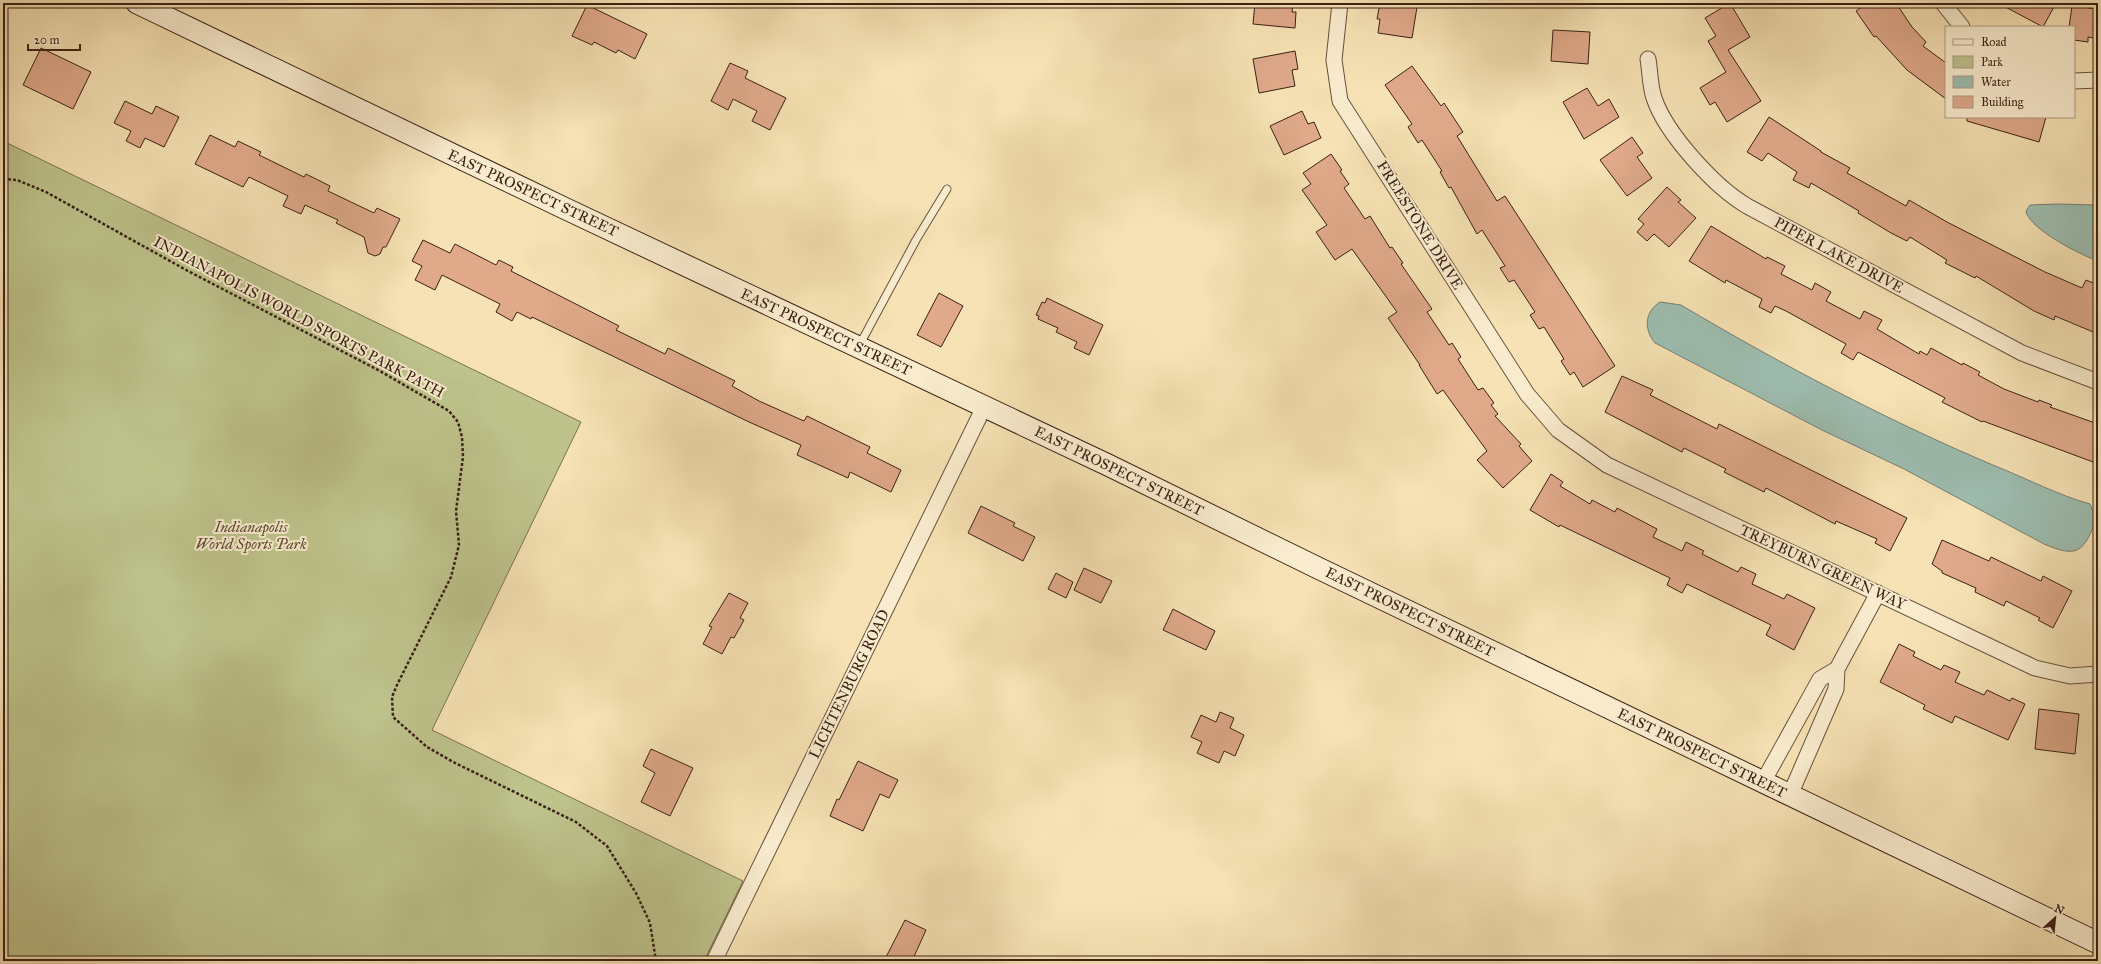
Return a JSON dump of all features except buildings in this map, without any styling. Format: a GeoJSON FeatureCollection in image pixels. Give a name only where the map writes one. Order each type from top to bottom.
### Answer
{"type":"FeatureCollection","features":[{"type":"Feature","properties":{"kind":"street","name":"EAST PROSPECT STREET"},"geometry":{"type":"LineString","coordinates":[[137,3],[984,407],[1108,464],[2098,943]]}},
{"type":"Feature","properties":{"kind":"street","name":"FREESTONE DRIVE"},"geometry":{"type":"LineString","coordinates":[[1340,3],[1334,60],[1340,101],[1527,394],[1558,430]]}},
{"type":"Feature","properties":{"kind":"street"},"geometry":{"type":"LineString","coordinates":[[1943,3],[1961,26]]}},
{"type":"Feature","properties":{"kind":"street","name":"PIPER LAKE DRIVE"},"geometry":{"type":"LineString","coordinates":[[1648,58],[1654,98],[1673,135],[1726,192],[1747,206],[2022,353],[2098,382]]}},
{"type":"Feature","properties":{"kind":"street"},"geometry":{"type":"LineString","coordinates":[[2075,81],[2098,80]]}},
{"type":"Feature","properties":{"kind":"street","name":"LICHTENBURG ROAD"},"geometry":{"type":"LineString","coordinates":[[714,961],[984,407]]}},
{"type":"Feature","properties":{"kind":"street","name":"TREYBURN GREEN WAY"},"geometry":{"type":"LineString","coordinates":[[1558,430],[1607,465],[2035,668],[2070,676],[2098,674]]}},
{"type":"Feature","properties":{"kind":"street"},"geometry":{"type":"LineString","coordinates":[[1790,795],[1836,689],[1837,669],[1878,593]]}},
{"type":"Feature","properties":{"kind":"street"},"geometry":{"type":"LineString","coordinates":[[1763,782],[1820,679],[1837,669]]}},
{"type":"Feature","properties":{"kind":"lane"},"geometry":{"type":"LineString","coordinates":[[858,347],[916,240],[947,189]]}},
{"type":"Feature","properties":{"kind":"path","name":"INDIANAPOLIS WORLD SPORTS PARK PATH"},"geometry":{"type":"LineString","coordinates":[[3,179],[18,180],[46,192],[188,271],[380,371],[449,411],[458,422],[462,437],[463,458],[456,511],[459,545],[451,577],[392,696],[393,717],[427,747],[453,762],[576,822],[607,846],[636,893],[650,923],[656,961]]}},
{"type":"Feature","properties":{"kind":"green space","name":"Indianapolis World Sports Park"},"geometry":{"type":"Polygon","coordinates":[[[3,141],[581,422],[432,730],[743,881],[704,961],[3,961],[3,141]]]}},
{"type":"Feature","properties":{"kind":"water"},"geometry":{"type":"Polygon","coordinates":[[[2030,205],[2098,205],[2098,261],[2080,253],[2046,233],[2036,226],[2029,218],[2026,211],[2030,205]]]}},
{"type":"Feature","properties":{"kind":"water"},"geometry":{"type":"Polygon","coordinates":[[[1660,302],[1681,305],[1798,371],[1918,432],[2055,492],[2090,504],[2096,519],[2092,530],[2083,546],[2078,550],[2064,551],[2044,544],[1904,469],[1822,430],[1655,343],[1649,333],[1647,321],[1651,311],[1660,302]]]}}]}
